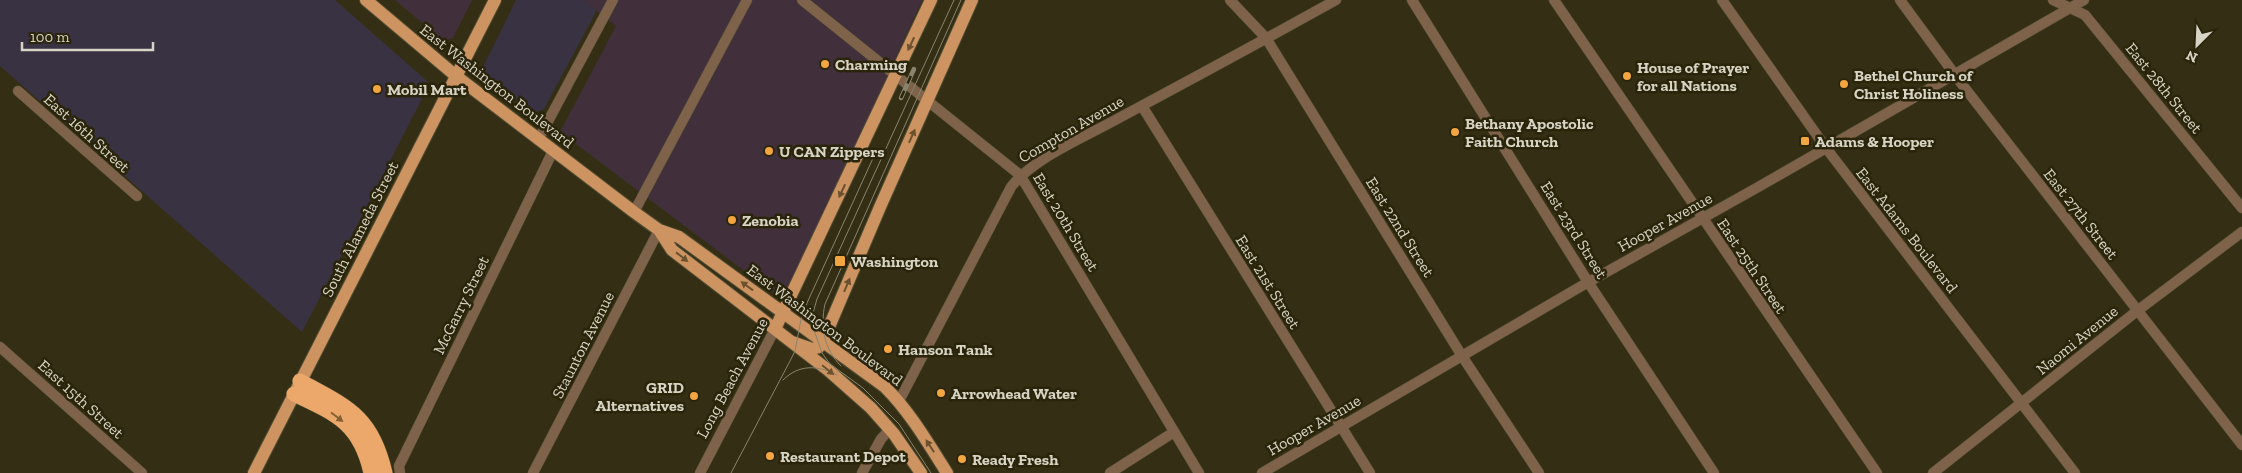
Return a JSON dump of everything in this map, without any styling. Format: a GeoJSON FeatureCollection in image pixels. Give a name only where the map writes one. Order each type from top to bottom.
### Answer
{"type":"FeatureCollection","features":[{"type":"Feature","properties":{"kind":"highway"},"geometry":{"type":"LineString","coordinates":[[297,387],[347,407],[366,425],[379,449],[384,473]]}},
{"type":"Feature","properties":{"kind":"highway"},"geometry":{"type":"LineString","coordinates":[[297,387],[349,426],[360,440],[367,455],[371,473]]}},
{"type":"Feature","properties":{"kind":"main road","name":"East Washington Boulevard"},"geometry":{"type":"LineString","coordinates":[[366,0],[456,76],[658,230],[672,250],[828,370],[871,408],[890,430],[921,473]]}},
{"type":"Feature","properties":{"kind":"main road","name":"South Alameda Street"},"geometry":{"type":"LineString","coordinates":[[254,473],[495,0]]}},
{"type":"Feature","properties":{"kind":"main road","name":"Long Beach Avenue"},"geometry":{"type":"LineString","coordinates":[[776,330],[931,0]]}},
{"type":"Feature","properties":{"kind":"main road"},"geometry":{"type":"LineString","coordinates":[[792,342],[812,349],[819,347],[826,335],[880,207],[972,0]]}},
{"type":"Feature","properties":{"kind":"main road","name":"East Washington Boulevard"},"geometry":{"type":"LineString","coordinates":[[658,230],[680,237],[785,313],[826,335],[899,401],[947,473]]}},
{"type":"Feature","properties":{"kind":"street"},"geometry":{"type":"LineString","coordinates":[[538,140],[613,0]]}},
{"type":"Feature","properties":{"kind":"street"},"geometry":{"type":"LineString","coordinates":[[634,212],[747,0]]}},
{"type":"Feature","properties":{"kind":"street","name":"East 20th Street"},"geometry":{"type":"LineString","coordinates":[[802,0],[1020,175],[1199,473]]}},
{"type":"Feature","properties":{"kind":"street","name":"East 22nd Street"},"geometry":{"type":"LineString","coordinates":[[1230,0],[1266,38],[1462,356],[1539,473]]}},
{"type":"Feature","properties":{"kind":"street","name":"Compton Avenue"},"geometry":{"type":"LineString","coordinates":[[899,401],[1011,187],[1020,175],[1336,0]]}},
{"type":"Feature","properties":{"kind":"street","name":"East 23rd Street"},"geometry":{"type":"LineString","coordinates":[[1412,0],[1588,282],[1714,473]]}},
{"type":"Feature","properties":{"kind":"street","name":"East 25th Street"},"geometry":{"type":"LineString","coordinates":[[1554,0],[1877,473]]}},
{"type":"Feature","properties":{"kind":"street","name":"East Adams Boulevard"},"geometry":{"type":"LineString","coordinates":[[1722,0],[1826,148],[2075,473]]}},
{"type":"Feature","properties":{"kind":"street","name":"East 27th Street"},"geometry":{"type":"LineString","coordinates":[[1900,0],[1954,74],[2242,445]]}},
{"type":"Feature","properties":{"kind":"street","name":"East 28th Street"},"geometry":{"type":"LineString","coordinates":[[2052,0],[2085,15],[2242,208]]}},
{"type":"Feature","properties":{"kind":"street","name":"Hooper Avenue"},"geometry":{"type":"LineString","coordinates":[[1262,473],[1588,282],[1702,219],[2084,0]]}},
{"type":"Feature","properties":{"kind":"street","name":"East 16th Street"},"geometry":{"type":"LineString","coordinates":[[18,91],[137,196]]}},
{"type":"Feature","properties":{"kind":"street","name":"East 21st Street"},"geometry":{"type":"LineString","coordinates":[[1142,106],[1370,473]]}},
{"type":"Feature","properties":{"kind":"street","name":"McGarry Street"},"geometry":{"type":"LineString","coordinates":[[400,473],[399,466],[553,151]]}},
{"type":"Feature","properties":{"kind":"street","name":"Staunton Avenue"},"geometry":{"type":"LineString","coordinates":[[533,473],[658,230]]}},
{"type":"Feature","properties":{"kind":"street","name":"Naomi Avenue"},"geometry":{"type":"LineString","coordinates":[[1933,473],[2137,311],[2242,232]]}},
{"type":"Feature","properties":{"kind":"street","name":"Long Beach Avenue"},"geometry":{"type":"LineString","coordinates":[[700,473],[776,330]]}},
{"type":"Feature","properties":{"kind":"street","name":"East 15th Street"},"geometry":{"type":"LineString","coordinates":[[0,347],[142,473]]}},
{"type":"Feature","properties":{"kind":"street"},"geometry":{"type":"LineString","coordinates":[[862,473],[881,439],[890,430]]}},
{"type":"Feature","properties":{"kind":"street"},"geometry":{"type":"LineString","coordinates":[[1110,473],[1174,432]]}},
{"type":"Feature","properties":{"kind":"shaded area"},"geometry":{"type":"Polygon","coordinates":[[[0,0],[335,0],[427,81],[427,89],[302,332],[0,66],[0,0]]]}},
{"type":"Feature","properties":{"kind":"shaded area"},"geometry":{"type":"Polygon","coordinates":[[[395,0],[472,0],[453,38],[444,41],[395,0]]]}},
{"type":"Feature","properties":{"kind":"shaded area"},"geometry":{"type":"Polygon","coordinates":[[[516,0],[583,0],[597,10],[544,109],[536,112],[526,107],[485,76],[483,67],[516,0]]]}},
{"type":"Feature","properties":{"kind":"shaded area"},"geometry":{"type":"Polygon","coordinates":[[[583,0],[922,0],[785,299],[783,300],[560,132],[616,26],[583,0]]]}},
{"type":"Feature","properties":{"kind":"tram line"},"geometry":{"type":"LineString","coordinates":[[931,473],[899,424],[863,388],[830,364],[822,353],[813,327],[813,313],[817,299],[954,0]]}},
{"type":"Feature","properties":{"kind":"tram line"},"geometry":{"type":"LineString","coordinates":[[841,366],[827,345],[823,329],[825,304],[961,0]]}},
{"type":"Feature","properties":{"kind":"tram line"},"geometry":{"type":"LineString","coordinates":[[731,473],[795,351],[802,314],[874,156]]}},
{"type":"Feature","properties":{"kind":"tram line"},"geometry":{"type":"LineString","coordinates":[[783,380],[796,371],[809,368],[823,369],[837,375]]}},
{"type":"Feature","properties":{"kind":"railway"},"geometry":{"type":"LineString","coordinates":[[901,98],[914,69]]}},
{"type":"Feature","properties":{"kind":"place","name":"Charming"},"geometry":{"type":"Point","coordinates":[825,64]}},
{"type":"Feature","properties":{"kind":"place","name":"House of Prayer for all Nations"},"geometry":{"type":"Point","coordinates":[1627,76]}},
{"type":"Feature","properties":{"kind":"place","name":"Bethel Church of Christ Holiness"},"geometry":{"type":"Point","coordinates":[1844,84]}},
{"type":"Feature","properties":{"kind":"place","name":"Mobil Mart"},"geometry":{"type":"Point","coordinates":[377,89]}},
{"type":"Feature","properties":{"kind":"place","name":"Bethany Apostolic Faith Church"},"geometry":{"type":"Point","coordinates":[1455,132]}},
{"type":"Feature","properties":{"kind":"place","name":"Adams & Hooper"},"geometry":{"type":"Point","coordinates":[1805,141]}},
{"type":"Feature","properties":{"kind":"place","name":"U CAN Zippers"},"geometry":{"type":"Point","coordinates":[769,151]}},
{"type":"Feature","properties":{"kind":"place","name":"Zenobia"},"geometry":{"type":"Point","coordinates":[732,220]}},
{"type":"Feature","properties":{"kind":"place","name":"Washington"},"geometry":{"type":"Point","coordinates":[840,261]}},
{"type":"Feature","properties":{"kind":"place","name":"Hanson Tank"},"geometry":{"type":"Point","coordinates":[888,349]}},
{"type":"Feature","properties":{"kind":"place","name":"Arrowhead Water"},"geometry":{"type":"Point","coordinates":[941,393]}},
{"type":"Feature","properties":{"kind":"place","name":"GRID Alternatives"},"geometry":{"type":"Point","coordinates":[694,396]}},
{"type":"Feature","properties":{"kind":"place","name":"Restaurant Depot"},"geometry":{"type":"Point","coordinates":[770,456]}},
{"type":"Feature","properties":{"kind":"place","name":"Ready Fresh"},"geometry":{"type":"Point","coordinates":[962,459]}}]}
